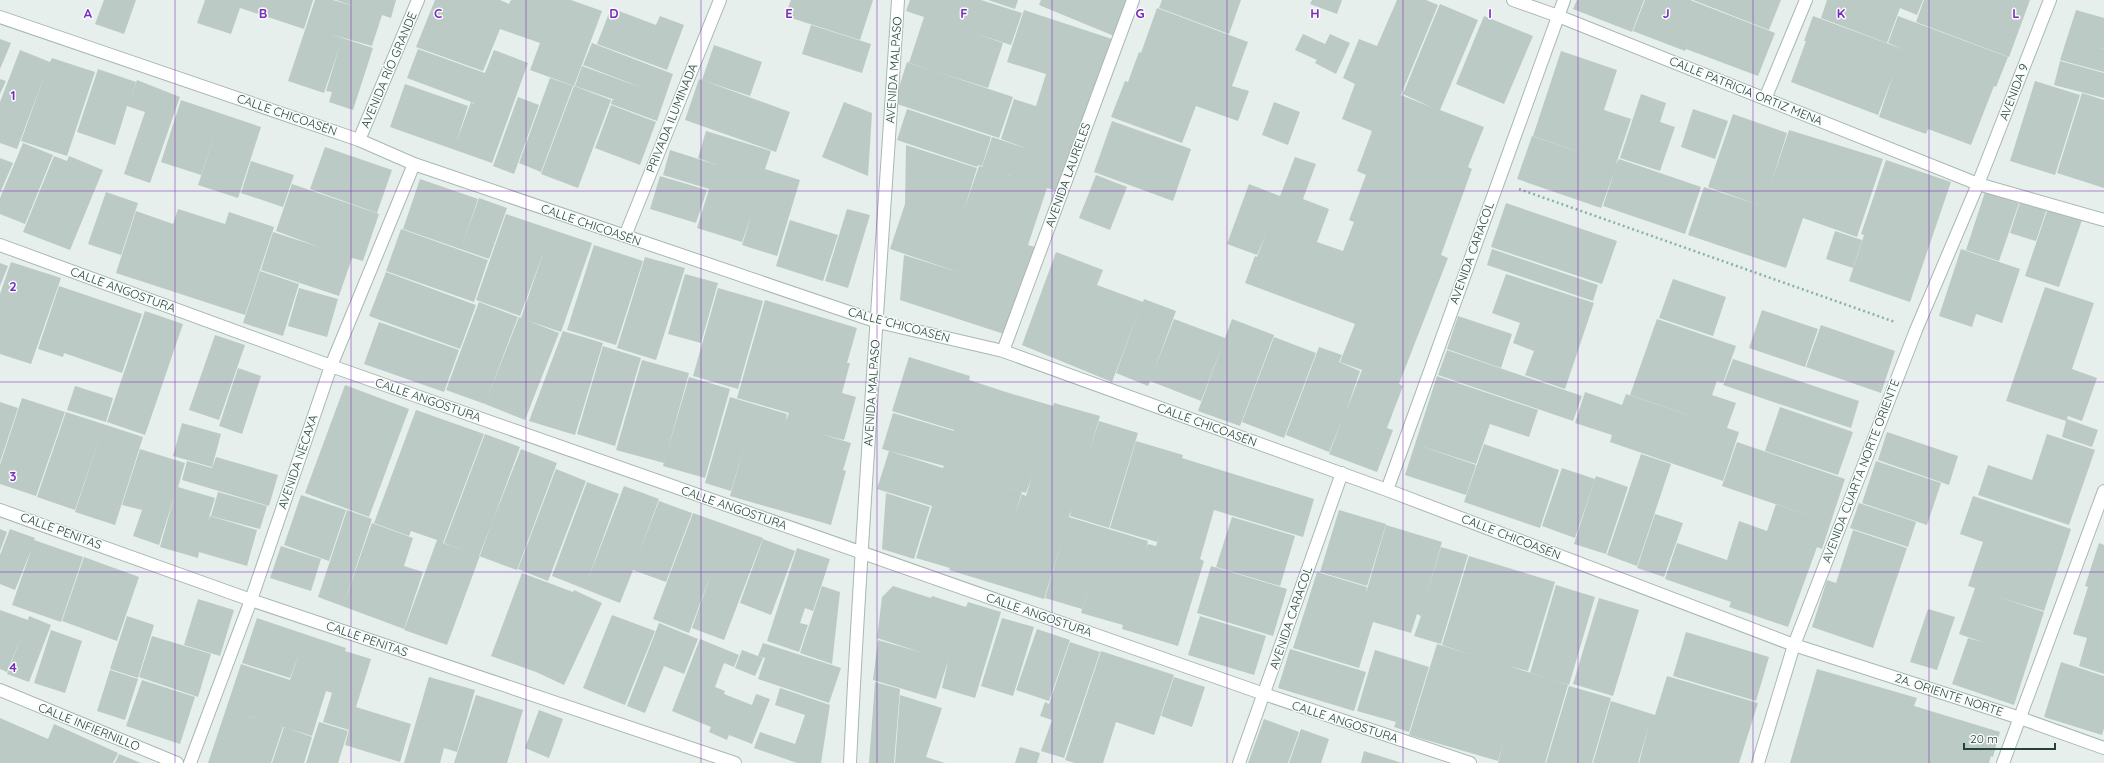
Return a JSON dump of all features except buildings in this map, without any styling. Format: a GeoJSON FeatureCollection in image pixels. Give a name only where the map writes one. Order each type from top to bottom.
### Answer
{"type":"FeatureCollection","features":[{"type":"Feature","properties":{"kind":"street","name":"AVENIDA RÍO GRANDE"},"geometry":{"type":"LineString","coordinates":[[359,140],[418,0]]}},
{"type":"Feature","properties":{"kind":"street","name":"PRIVADA ILUMINADA"},"geometry":{"type":"LineString","coordinates":[[625,236],[720,0]]}},
{"type":"Feature","properties":{"kind":"street","name":"AVENIDA MALPASO"},"geometry":{"type":"LineString","coordinates":[[850,763],[860,552],[878,322],[898,0]]}},
{"type":"Feature","properties":{"kind":"street","name":"AVENIDA LAURELES"},"geometry":{"type":"LineString","coordinates":[[1003,351],[1133,0]]}},
{"type":"Feature","properties":{"kind":"street","name":"CALLE PATRICIA ORTIZ MENA"},"geometry":{"type":"LineString","coordinates":[[1513,0],[1558,16],[1978,184],[2104,220]]}},
{"type":"Feature","properties":{"kind":"street","name":"AVENIDA CARACOL"},"geometry":{"type":"LineString","coordinates":[[1387,490],[1564,0]]}},
{"type":"Feature","properties":{"kind":"street"},"geometry":{"type":"LineString","coordinates":[[1765,99],[1806,0]]}},
{"type":"Feature","properties":{"kind":"street","name":"AVENIDA 9"},"geometry":{"type":"LineString","coordinates":[[1978,184],[2050,0]]}},
{"type":"Feature","properties":{"kind":"street","name":"CALLE CHICOASÉN"},"geometry":{"type":"LineString","coordinates":[[0,18],[359,140],[414,164],[878,322],[1003,351],[1387,490],[1794,645]]}},
{"type":"Feature","properties":{"kind":"street","name":"AVENIDA NECAXA"},"geometry":{"type":"LineString","coordinates":[[190,763],[251,600],[331,366],[414,164]]}},
{"type":"Feature","properties":{"kind":"street","name":"AVENIDA CUARTA NORTE ORIENTE"},"geometry":{"type":"LineString","coordinates":[[1758,763],[1794,645],[1916,330],[1978,184]]}},
{"type":"Feature","properties":{"kind":"street","name":"CALLE ANGOSTURA"},"geometry":{"type":"LineString","coordinates":[[0,245],[331,366],[1264,694],[1470,763]]}},
{"type":"Feature","properties":{"kind":"street","name":"AVENIDA CARACOL"},"geometry":{"type":"LineString","coordinates":[[1239,763],[1342,474]]}},
{"type":"Feature","properties":{"kind":"street"},"geometry":{"type":"LineString","coordinates":[[2003,763],[2104,491]]}},
{"type":"Feature","properties":{"kind":"street","name":"CALLE PENITAS"},"geometry":{"type":"LineString","coordinates":[[0,510],[251,600],[735,763]]}},
{"type":"Feature","properties":{"kind":"street","name":"2A. ORIENTE NORTE"},"geometry":{"type":"LineString","coordinates":[[1794,645],[2020,718],[2104,748]]}},
{"type":"Feature","properties":{"kind":"street","name":"CALLE INFIERNILLO"},"geometry":{"type":"LineString","coordinates":[[0,690],[178,763]]}},
{"type":"Feature","properties":{"kind":"path"},"geometry":{"type":"LineString","coordinates":[[1498,182],[1916,330]]}}]}
